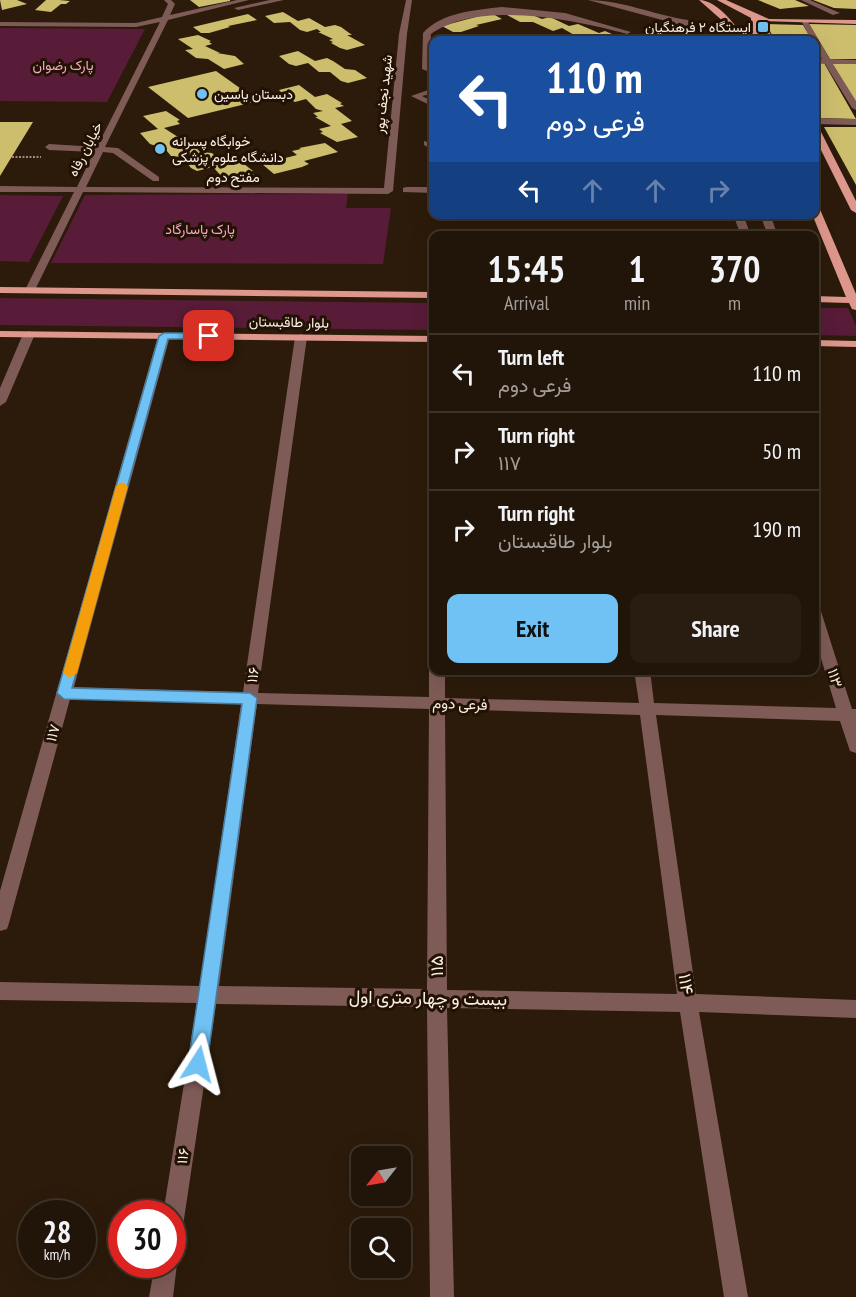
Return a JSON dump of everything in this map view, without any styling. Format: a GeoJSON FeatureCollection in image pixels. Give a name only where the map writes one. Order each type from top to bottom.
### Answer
{"type":"FeatureCollection","features":[{"type":"Feature","properties":{"kind":"main road"},"geometry":{"type":"LineString","coordinates":[[702,0],[729,21],[739,36]]}},
{"type":"Feature","properties":{"kind":"main road"},"geometry":{"type":"LineString","coordinates":[[720,0],[768,21],[856,22]]}},
{"type":"Feature","properties":{"kind":"main road"},"geometry":{"type":"LineString","coordinates":[[733,0],[755,17],[768,36]]}},
{"type":"Feature","properties":{"kind":"main road"},"geometry":{"type":"LineString","coordinates":[[755,17],[762,14],[802,12]]}},
{"type":"Feature","properties":{"kind":"main road"},"geometry":{"type":"LineString","coordinates":[[813,12],[846,13]]}},
{"type":"Feature","properties":{"kind":"main road"},"geometry":{"type":"LineString","coordinates":[[754,36],[755,17]]}},
{"type":"Feature","properties":{"kind":"main road"},"geometry":{"type":"LineString","coordinates":[[819,134],[856,210]]}},
{"type":"Feature","properties":{"kind":"main road"},"geometry":{"type":"LineString","coordinates":[[819,217],[852,285],[855,302],[819,299]]}},
{"type":"Feature","properties":{"kind":"main road","name":"بلوار طاقبستان"},"geometry":{"type":"LineString","coordinates":[[0,290],[429,294]]}},
{"type":"Feature","properties":{"kind":"main road","name":"بلوار طاقبستان"},"geometry":{"type":"LineString","coordinates":[[0,334],[429,339]]}},
{"type":"Feature","properties":{"kind":"main road"},"geometry":{"type":"LineString","coordinates":[[819,343],[856,344]]}},
{"type":"Feature","properties":{"kind":"street"},"geometry":{"type":"LineString","coordinates":[[164,20],[243,0]]}},
{"type":"Feature","properties":{"kind":"street"},"geometry":{"type":"LineString","coordinates":[[0,24],[136,25],[281,0]]}},
{"type":"Feature","properties":{"kind":"street","name":"شهید نجف پور"},"geometry":{"type":"LineString","coordinates":[[388,191],[403,34],[409,0]]}},
{"type":"Feature","properties":{"kind":"street"},"geometry":{"type":"LineString","coordinates":[[591,0],[685,22],[691,36]]}},
{"type":"Feature","properties":{"kind":"street"},"geometry":{"type":"LineString","coordinates":[[804,0],[836,13]]}},
{"type":"Feature","properties":{"kind":"street"},"geometry":{"type":"LineString","coordinates":[[170,2],[201,9]]}},
{"type":"Feature","properties":{"kind":"street","name":"خیابان رفاه"},"geometry":{"type":"LineString","coordinates":[[30,290],[164,20],[170,2]]}},
{"type":"Feature","properties":{"kind":"street"},"geometry":{"type":"LineString","coordinates":[[429,69],[425,67],[427,33],[436,24],[471,12],[509,3],[579,16],[627,32]]}},
{"type":"Feature","properties":{"kind":"street"},"geometry":{"type":"LineString","coordinates":[[670,36],[666,24],[673,21]]}},
{"type":"Feature","properties":{"kind":"street"},"geometry":{"type":"LineString","coordinates":[[804,22],[813,36]]}},
{"type":"Feature","properties":{"kind":"street"},"geometry":{"type":"LineString","coordinates":[[819,46],[856,108]]}},
{"type":"Feature","properties":{"kind":"street"},"geometry":{"type":"LineString","coordinates":[[819,61],[856,62]]}},
{"type":"Feature","properties":{"kind":"street"},"geometry":{"type":"LineString","coordinates":[[429,92],[415,96],[429,103]]}},
{"type":"Feature","properties":{"kind":"street"},"geometry":{"type":"LineString","coordinates":[[819,124],[856,122]]}},
{"type":"Feature","properties":{"kind":"street"},"geometry":{"type":"LineString","coordinates":[[49,147],[115,150],[156,179]]}},
{"type":"Feature","properties":{"kind":"street","name":"مفتح دوم"},"geometry":{"type":"LineString","coordinates":[[0,189],[388,191]]}},
{"type":"Feature","properties":{"kind":"street"},"geometry":{"type":"LineString","coordinates":[[406,190],[429,190]]}},
{"type":"Feature","properties":{"kind":"street"},"geometry":{"type":"LineString","coordinates":[[0,402],[29,334]]}},
{"type":"Feature","properties":{"kind":"street","name":"۱۱۷"},"geometry":{"type":"LineString","coordinates":[[0,922],[164,336]]}},
{"type":"Feature","properties":{"kind":"street","name":"۱۱۶"},"geometry":{"type":"LineString","coordinates":[[176,1200],[208,994],[301,338]]}},
{"type":"Feature","properties":{"kind":"street","name":"۱۱۳"},"geometry":{"type":"LineString","coordinates":[[819,623],[851,714],[856,747]]}},
{"type":"Feature","properties":{"kind":"street","name":"۱۱۵"},"geometry":{"type":"LineString","coordinates":[[436,675],[437,999],[442,1297]]}},
{"type":"Feature","properties":{"kind":"street","name":"۱۱۴"},"geometry":{"type":"LineString","coordinates":[[643,675],[688,1003],[736,1297]]}},
{"type":"Feature","properties":{"kind":"street","name":"فرعی دوم"},"geometry":{"type":"LineString","coordinates":[[64,693],[851,714]]}},
{"type":"Feature","properties":{"kind":"street","name":"بیست و چهار متری اول"},"geometry":{"type":"LineString","coordinates":[[0,991],[856,1008]]}},
{"type":"Feature","properties":{"kind":"street"},"geometry":{"type":"LineString","coordinates":[[161,1297],[164,1278]]}},
{"type":"Feature","properties":{"kind":"green space","name":"پارک رضوان"},"geometry":{"type":"Polygon","coordinates":[[[0,28],[145,29],[107,102],[0,101],[0,28]]]}},
{"type":"Feature","properties":{"kind":"green space","name":"پارک پاسارگاد"},"geometry":{"type":"Polygon","coordinates":[[[348,194],[346,208],[391,208],[383,264],[51,263],[85,195],[348,194]]]}},
{"type":"Feature","properties":{"kind":"green space"},"geometry":{"type":"Polygon","coordinates":[[[0,195],[63,196],[29,262],[0,261],[0,195]]]}},
{"type":"Feature","properties":{"kind":"green space"},"geometry":{"type":"Polygon","coordinates":[[[0,298],[429,303],[429,330],[0,325],[0,298]]]}},
{"type":"Feature","properties":{"kind":"green space"},"geometry":{"type":"Polygon","coordinates":[[[819,308],[848,308],[856,326],[856,336],[819,335],[819,308]]]}},
{"type":"Feature","properties":{"kind":"building"},"geometry":{"type":"Polygon","coordinates":[[[0,0],[17,0],[27,4],[2,10],[0,0]]]}},
{"type":"Feature","properties":{"kind":"building"},"geometry":{"type":"Polygon","coordinates":[[[46,0],[70,1],[61,4],[51,12],[35,10],[46,0]]]}},
{"type":"Feature","properties":{"kind":"building"},"geometry":{"type":"Polygon","coordinates":[[[190,0],[230,0],[230,1],[199,7],[190,0]]]}},
{"type":"Feature","properties":{"kind":"building"},"geometry":{"type":"Polygon","coordinates":[[[758,0],[795,0],[809,6],[780,9],[758,0]]]}},
{"type":"Feature","properties":{"kind":"building"},"geometry":{"type":"Polygon","coordinates":[[[813,0],[856,0],[856,9],[834,8],[813,0]]]}},
{"type":"Feature","properties":{"kind":"building"},"geometry":{"type":"Polygon","coordinates":[[[523,11],[542,19],[550,17],[569,26],[578,24],[599,33],[605,31],[616,36],[576,36],[562,28],[553,31],[533,22],[520,22],[507,15],[523,11]]]}},
{"type":"Feature","properties":{"kind":"building"},"geometry":{"type":"Polygon","coordinates":[[[283,12],[298,21],[309,18],[325,27],[335,25],[341,27],[352,35],[347,35],[365,45],[347,50],[340,48],[329,40],[333,39],[318,32],[321,32],[317,29],[307,32],[300,30],[290,22],[274,23],[265,16],[283,12]]]}},
{"type":"Feature","properties":{"kind":"building"},"geometry":{"type":"Polygon","coordinates":[[[491,13],[502,19],[476,25],[479,26],[461,32],[453,32],[442,26],[491,13]]]}},
{"type":"Feature","properties":{"kind":"building"},"geometry":{"type":"Polygon","coordinates":[[[248,14],[257,20],[209,33],[201,33],[193,27],[248,14]]]}},
{"type":"Feature","properties":{"kind":"building"},"geometry":{"type":"Polygon","coordinates":[[[766,24],[803,25],[810,36],[773,36],[766,24]]]}},
{"type":"Feature","properties":{"kind":"building"},"geometry":{"type":"Polygon","coordinates":[[[809,24],[856,25],[856,59],[830,59],[819,41],[819,36],[816,36],[809,24]]]}},
{"type":"Feature","properties":{"kind":"building"},"geometry":{"type":"Polygon","coordinates":[[[198,35],[211,41],[209,42],[212,44],[205,46],[220,53],[217,53],[235,56],[244,64],[224,69],[208,59],[196,58],[185,50],[193,49],[178,39],[198,35]]]}},
{"type":"Feature","properties":{"kind":"building"},"geometry":{"type":"Polygon","coordinates":[[[298,51],[315,61],[327,58],[367,78],[348,83],[341,81],[330,72],[319,72],[308,63],[296,66],[289,64],[279,56],[298,51]]]}},
{"type":"Feature","properties":{"kind":"building"},"geometry":{"type":"Polygon","coordinates":[[[819,63],[824,63],[856,119],[819,118],[819,63]]]}},
{"type":"Feature","properties":{"kind":"building"},"geometry":{"type":"Polygon","coordinates":[[[831,63],[856,63],[856,103],[831,63]]]}},
{"type":"Feature","properties":{"kind":"building","name":"دبستان یاسین"},"geometry":{"type":"Polygon","coordinates":[[[216,71],[258,101],[188,118],[148,87],[216,71]]]}},
{"type":"Feature","properties":{"kind":"building"},"geometry":{"type":"Polygon","coordinates":[[[299,85],[315,97],[327,94],[342,103],[340,104],[344,106],[335,108],[352,121],[341,124],[358,137],[337,142],[320,133],[323,132],[319,129],[331,126],[315,117],[318,117],[313,113],[323,111],[316,109],[306,99],[295,102],[280,94],[282,93],[279,90],[299,85]]]}},
{"type":"Feature","properties":{"kind":"building"},"geometry":{"type":"Polygon","coordinates":[[[166,111],[180,120],[177,121],[180,124],[164,128],[178,137],[175,138],[178,141],[192,141],[200,148],[197,149],[200,152],[212,153],[221,165],[237,161],[244,164],[253,171],[250,172],[254,175],[230,181],[224,179],[213,167],[197,171],[191,168],[182,157],[171,156],[162,145],[150,144],[140,133],[158,129],[143,116],[166,111]]]}},
{"type":"Feature","properties":{"kind":"building"},"geometry":{"type":"Polygon","coordinates":[[[0,122],[33,122],[0,176],[0,122]]]}},
{"type":"Feature","properties":{"kind":"building"},"geometry":{"type":"Polygon","coordinates":[[[824,127],[856,127],[856,185],[834,145],[824,127]]]}},
{"type":"Feature","properties":{"kind":"building"},"geometry":{"type":"Polygon","coordinates":[[[325,143],[338,152],[304,161],[309,164],[274,174],[262,164],[297,155],[292,151],[301,149],[299,148],[325,143]]]}},
{"type":"Feature","properties":{"kind":"slow traffic"},"geometry":{"type":"LineString","coordinates":[[70,673],[122,486]]}},
{"type":"Feature","properties":{"kind":"place","name":"ایستگاه ۲ فرهنگیان"},"geometry":{"type":"Point","coordinates":[763,27]}},
{"type":"Feature","properties":{"kind":"place","name":"دبستان یاسین"},"geometry":{"type":"Point","coordinates":[202,94]}},
{"type":"Feature","properties":{"kind":"place","name":"خوابگاه پسرانه دانشگاه علوم پزشکی"},"geometry":{"type":"Point","coordinates":[160,149]}},
{"type":"Feature","properties":{"kind":"route"},"geometry":{"type":"LineString","coordinates":[[198,1064],[250,698],[64,693],[164,336],[209,336]]}}]}
